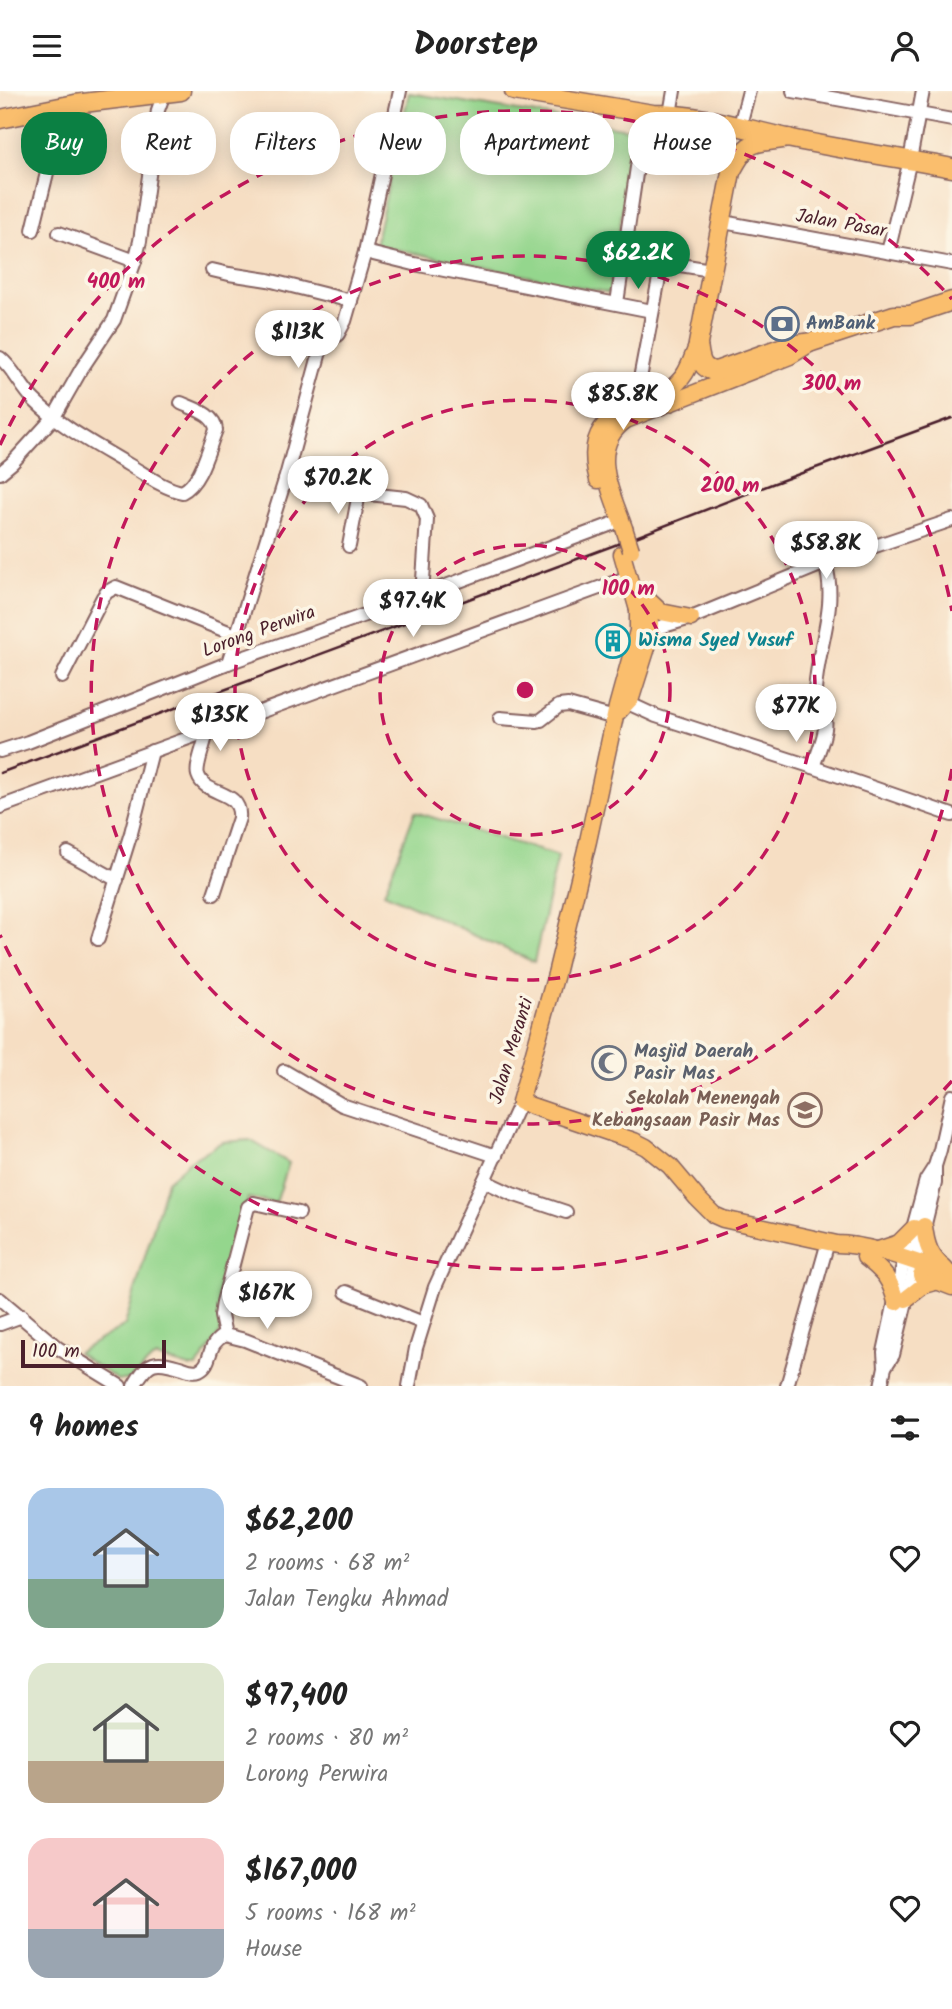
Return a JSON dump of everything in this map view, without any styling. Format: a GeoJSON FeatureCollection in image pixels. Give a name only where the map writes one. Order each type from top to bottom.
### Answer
{"type":"FeatureCollection","features":[{"type":"Feature","properties":{"kind":"highway"},"geometry":{"type":"LineString","coordinates":[[514,91],[644,112]]}},
{"type":"Feature","properties":{"kind":"highway"},"geometry":{"type":"LineString","coordinates":[[0,119],[53,108],[73,98],[170,92]]}},
{"type":"Feature","properties":{"kind":"highway"},"geometry":{"type":"LineString","coordinates":[[736,124],[789,138],[952,168]]}},
{"type":"Feature","properties":{"kind":"highway"},"geometry":{"type":"LineString","coordinates":[[736,163],[750,144],[789,138]]}},
{"type":"Feature","properties":{"kind":"highway"},"geometry":{"type":"LineString","coordinates":[[731,175],[698,344],[705,368],[723,375],[786,346],[812,342],[894,315],[910,315],[952,301]]}},
{"type":"Feature","properties":{"kind":"highway"},"geometry":{"type":"LineString","coordinates":[[894,315],[906,304],[952,288]]}},
{"type":"Feature","properties":{"kind":"main road"},"geometry":{"type":"LineString","coordinates":[[600,447],[626,420],[723,375],[790,356],[812,342]]}},
{"type":"Feature","properties":{"kind":"main road"},"geometry":{"type":"LineString","coordinates":[[600,447],[602,428],[609,421],[635,405],[669,390],[685,376],[698,344]]}},
{"type":"Feature","properties":{"kind":"main road","name":"Jalan Meranti"},"geometry":{"type":"LineString","coordinates":[[520,1102],[559,961],[619,709],[649,610],[617,528],[600,447]]}},
{"type":"Feature","properties":{"kind":"main road","name":"Jalan Meranti"},"geometry":{"type":"LineString","coordinates":[[626,552],[629,577],[644,631]]}},
{"type":"Feature","properties":{"kind":"main road"},"geometry":{"type":"LineString","coordinates":[[646,599],[661,612],[691,618]]}},
{"type":"Feature","properties":{"kind":"main road"},"geometry":{"type":"LineString","coordinates":[[520,1102],[646,1147],[670,1166],[706,1208],[723,1219],[832,1243],[848,1252],[871,1254],[948,1279]]}},
{"type":"Feature","properties":{"kind":"main road"},"geometry":{"type":"LineString","coordinates":[[871,1254],[899,1244],[919,1227],[931,1256],[948,1279]]}},
{"type":"Feature","properties":{"kind":"main road"},"geometry":{"type":"LineString","coordinates":[[871,1254],[901,1301],[924,1285],[948,1279]]}},
{"type":"Feature","properties":{"kind":"street"},"geometry":{"type":"LineString","coordinates":[[228,663],[285,480],[321,348],[342,329],[351,301],[365,252],[400,91]]}},
{"type":"Feature","properties":{"kind":"street"},"geometry":{"type":"LineString","coordinates":[[658,112],[674,91]]}},
{"type":"Feature","properties":{"kind":"street"},"geometry":{"type":"LineString","coordinates":[[740,125],[749,91]]}},
{"type":"Feature","properties":{"kind":"street"},"geometry":{"type":"LineString","coordinates":[[793,91],[952,120]]}},
{"type":"Feature","properties":{"kind":"street"},"geometry":{"type":"LineString","coordinates":[[888,252],[911,160],[923,91]]}},
{"type":"Feature","properties":{"kind":"street"},"geometry":{"type":"LineString","coordinates":[[0,473],[54,417],[86,362],[112,326],[135,261],[158,110],[170,92]]}},
{"type":"Feature","properties":{"kind":"street"},"geometry":{"type":"LineString","coordinates":[[33,230],[55,140],[53,108]]}},
{"type":"Feature","properties":{"kind":"street"},"geometry":{"type":"LineString","coordinates":[[617,303],[624,253],[642,175]]}},
{"type":"Feature","properties":{"kind":"street","name":"Jalan Pasar"},"geometry":{"type":"LineString","coordinates":[[723,222],[952,264]]}},
{"type":"Feature","properties":{"kind":"street"},"geometry":{"type":"LineString","coordinates":[[59,233],[135,261]]}},
{"type":"Feature","properties":{"kind":"street"},"geometry":{"type":"LineString","coordinates":[[365,252],[652,311]]}},
{"type":"Feature","properties":{"kind":"street"},"geometry":{"type":"LineString","coordinates":[[624,253],[711,270]]}},
{"type":"Feature","properties":{"kind":"street"},"geometry":{"type":"LineString","coordinates":[[635,405],[662,262]]}},
{"type":"Feature","properties":{"kind":"street"},"geometry":{"type":"LineString","coordinates":[[212,270],[268,280],[351,301]]}},
{"type":"Feature","properties":{"kind":"street"},"geometry":{"type":"LineString","coordinates":[[0,358],[25,390],[75,433],[161,484],[182,492],[196,481],[216,431],[211,418],[181,403]]}},
{"type":"Feature","properties":{"kind":"street"},"geometry":{"type":"LineString","coordinates":[[285,480],[406,498],[421,505],[427,519],[422,595]]}},
{"type":"Feature","properties":{"kind":"street"},"geometry":{"type":"LineString","coordinates":[[349,546],[359,493]]}},
{"type":"Feature","properties":{"kind":"street"},"geometry":{"type":"LineString","coordinates":[[644,631],[691,618],[825,563],[952,520]]}},
{"type":"Feature","properties":{"kind":"street","name":"Lorong Perwira"},"geometry":{"type":"LineString","coordinates":[[0,751],[228,663],[617,528]]}},
{"type":"Feature","properties":{"kind":"street"},"geometry":{"type":"LineString","coordinates":[[813,767],[826,727],[815,692],[828,607],[829,582],[825,563]]}},
{"type":"Feature","properties":{"kind":"street"},"geometry":{"type":"LineString","coordinates":[[0,807],[629,577]]}},
{"type":"Feature","properties":{"kind":"street"},"geometry":{"type":"LineString","coordinates":[[62,677],[103,597],[107,591],[116,587],[236,635]]}},
{"type":"Feature","properties":{"kind":"street"},"geometry":{"type":"LineString","coordinates":[[500,718],[537,721],[559,706],[568,705],[619,709],[656,716],[952,815]]}},
{"type":"Feature","properties":{"kind":"street"},"geometry":{"type":"LineString","coordinates":[[206,730],[199,777],[208,786],[235,801],[240,810],[214,894]]}},
{"type":"Feature","properties":{"kind":"street"},"geometry":{"type":"LineString","coordinates":[[98,939],[152,751]]}},
{"type":"Feature","properties":{"kind":"street"},"geometry":{"type":"LineString","coordinates":[[68,853],[117,880]]}},
{"type":"Feature","properties":{"kind":"street"},"geometry":{"type":"LineString","coordinates":[[284,1071],[342,1105],[496,1156]]}},
{"type":"Feature","properties":{"kind":"street"},"geometry":{"type":"LineString","coordinates":[[881,1386],[885,1367],[893,1355],[908,1265],[935,1183],[935,1166],[946,1153],[952,1096]]}},
{"type":"Feature","properties":{"kind":"street","name":"Jalan Meranti"},"geometry":{"type":"LineString","coordinates":[[409,1386],[416,1348],[440,1274],[520,1102]]}},
{"type":"Feature","properties":{"kind":"street"},"geometry":{"type":"LineString","coordinates":[[484,1181],[512,1194],[566,1212]]}},
{"type":"Feature","properties":{"kind":"street"},"geometry":{"type":"LineString","coordinates":[[225,1335],[221,1315],[223,1301],[248,1207],[254,1203],[299,1213]]}},
{"type":"Feature","properties":{"kind":"street"},"geometry":{"type":"LineString","coordinates":[[788,1386],[832,1243]]}},
{"type":"Feature","properties":{"kind":"street"},"geometry":{"type":"LineString","coordinates":[[346,1291],[423,1323]]}},
{"type":"Feature","properties":{"kind":"street"},"geometry":{"type":"LineString","coordinates":[[0,1299],[58,1347],[120,1386]]}},
{"type":"Feature","properties":{"kind":"street"},"geometry":{"type":"LineString","coordinates":[[0,1324],[22,1316]]}},
{"type":"Feature","properties":{"kind":"street"},"geometry":{"type":"LineString","coordinates":[[134,1386],[144,1369],[155,1362],[162,1361],[191,1371],[198,1370],[209,1358],[213,1344],[225,1335]]}},
{"type":"Feature","properties":{"kind":"street"},"geometry":{"type":"LineString","coordinates":[[225,1335],[245,1340],[361,1386]]}},
{"type":"Feature","properties":{"kind":"green space"},"geometry":{"type":"Polygon","coordinates":[[[409,93],[525,112],[460,112],[460,175],[614,175],[614,127],[628,129],[628,171],[610,293],[375,245],[391,175],[446,175],[446,112],[405,112],[409,93]]]}},
{"type":"Feature","properties":{"kind":"green space"},"geometry":{"type":"Polygon","coordinates":[[[415,812],[558,856],[534,962],[384,893],[415,812]]]}},
{"type":"Feature","properties":{"kind":"green space"},"geometry":{"type":"Polygon","coordinates":[[[250,1140],[289,1163],[276,1203],[248,1198],[220,1333],[197,1367],[157,1357],[130,1380],[118,1380],[77,1353],[125,1325],[167,1181],[190,1161],[222,1142],[250,1140]]]}},
{"type":"Feature","properties":{"kind":"railway"},"geometry":{"type":"LineString","coordinates":[[0,773],[952,418]]}},
{"type":"Feature","properties":{"kind":"place","name":"AmBank"},"geometry":{"type":"Point","coordinates":[782,324]}},
{"type":"Feature","properties":{"kind":"place","name":"Wisma Syed Yusuf"},"geometry":{"type":"Point","coordinates":[613,641]}},
{"type":"Feature","properties":{"kind":"place","name":"Masjid Daerah Pasir Mas"},"geometry":{"type":"Point","coordinates":[609,1063]}},
{"type":"Feature","properties":{"kind":"place","name":"Sekolah Menengah Kebangsaan Pasir Mas"},"geometry":{"type":"Point","coordinates":[805,1110]}}]}
